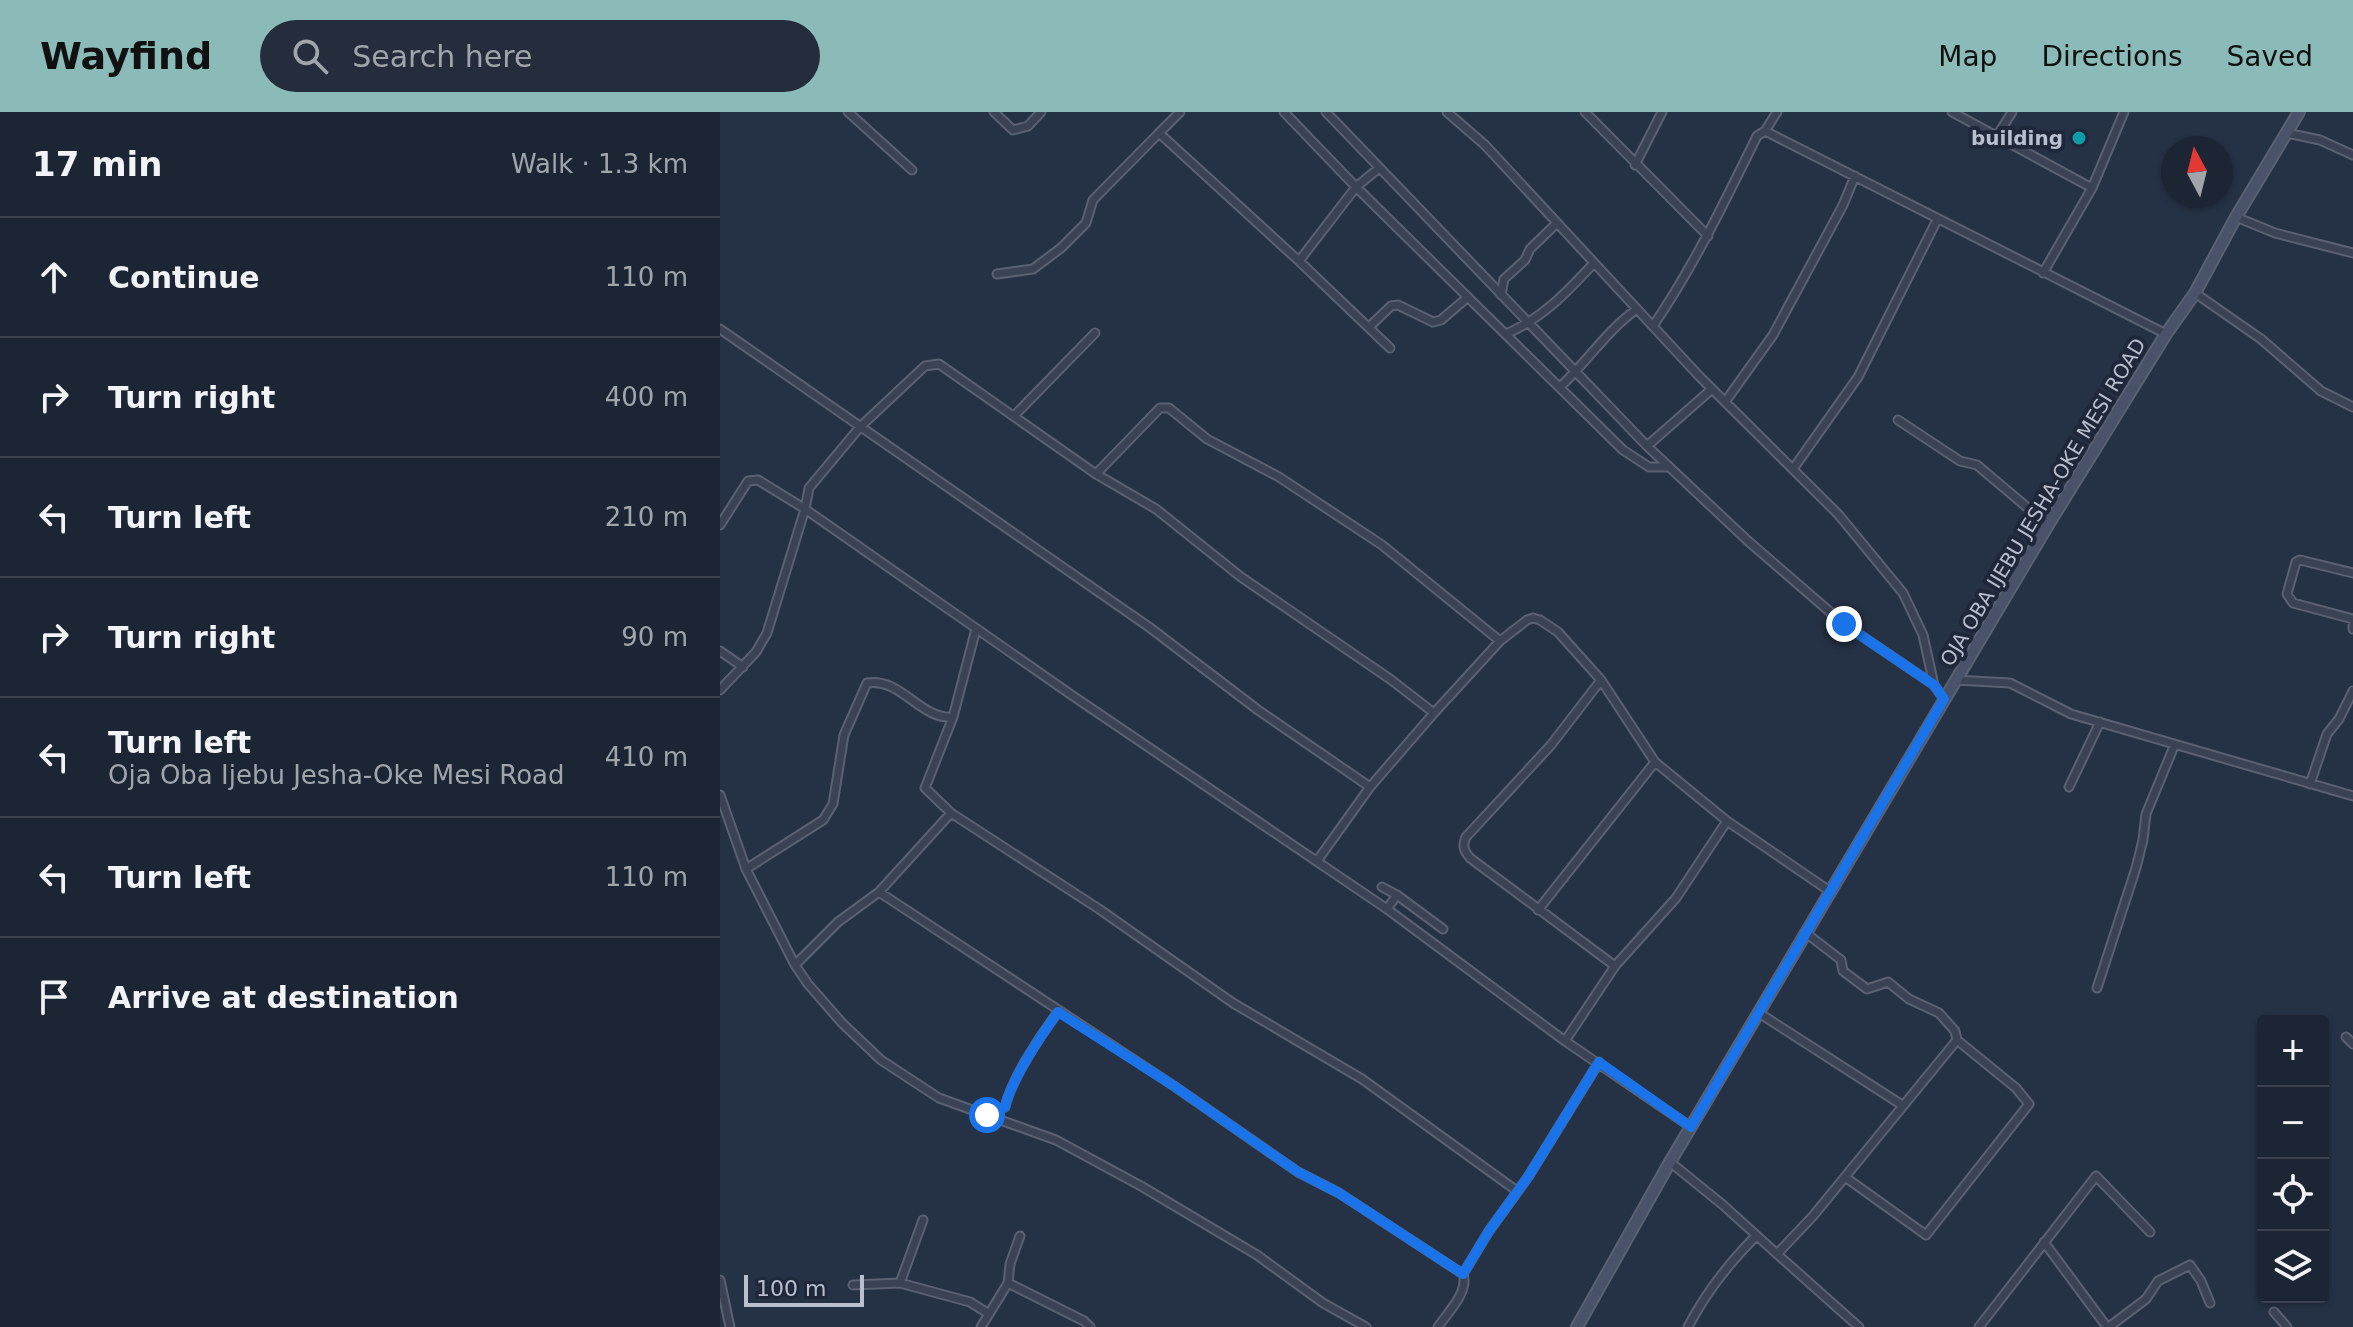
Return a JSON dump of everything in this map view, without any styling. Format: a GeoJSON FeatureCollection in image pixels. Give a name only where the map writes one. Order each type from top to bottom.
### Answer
{"type":"FeatureCollection","features":[{"type":"Feature","properties":{"kind":"main road","name":"OJA OBA IJEBU JESHA-OKE MESI ROAD"},"geometry":{"type":"LineString","coordinates":[[1577,1327],[1670,1162],[1955,680],[2166,334],[2195,293],[2299,112]]}},
{"type":"Feature","properties":{"kind":"street"},"geometry":{"type":"LineString","coordinates":[[848,112],[912,170]]}},
{"type":"Feature","properties":{"kind":"street"},"geometry":{"type":"LineString","coordinates":[[994,112],[1013,130],[1028,126],[1041,112]]}},
{"type":"Feature","properties":{"kind":"street"},"geometry":{"type":"LineString","coordinates":[[997,274],[1033,269],[1061,248],[1086,223],[1093,200],[1180,112]]}},
{"type":"Feature","properties":{"kind":"street"},"geometry":{"type":"LineString","coordinates":[[1284,112],[1356,187],[1635,459],[1649,467],[1668,467]]}},
{"type":"Feature","properties":{"kind":"street"},"geometry":{"type":"LineString","coordinates":[[1326,112],[1668,467],[1844,624],[1934,685],[1944,699]]}},
{"type":"Feature","properties":{"kind":"street"},"geometry":{"type":"LineString","coordinates":[[1447,112],[1485,145],[1712,389],[1838,514],[1903,593],[1923,635],[1934,685]]}},
{"type":"Feature","properties":{"kind":"street"},"geometry":{"type":"LineString","coordinates":[[1585,112],[1708,236]]}},
{"type":"Feature","properties":{"kind":"street"},"geometry":{"type":"LineString","coordinates":[[1635,165],[1662,112]]}},
{"type":"Feature","properties":{"kind":"street"},"geometry":{"type":"LineString","coordinates":[[1653,326],[1682,284],[1757,136],[1765,131],[1777,112]]}},
{"type":"Feature","properties":{"kind":"street"},"geometry":{"type":"LineString","coordinates":[[1952,112],[2092,188]]}},
{"type":"Feature","properties":{"kind":"street"},"geometry":{"type":"LineString","coordinates":[[1997,136],[2012,112]]}},
{"type":"Feature","properties":{"kind":"street"},"geometry":{"type":"LineString","coordinates":[[2043,273],[2092,188],[2124,112]]}},
{"type":"Feature","properties":{"kind":"street"},"geometry":{"type":"LineString","coordinates":[[1765,131],[2166,334]]}},
{"type":"Feature","properties":{"kind":"street"},"geometry":{"type":"LineString","coordinates":[[1159,133],[1390,348]]}},
{"type":"Feature","properties":{"kind":"street"},"geometry":{"type":"LineString","coordinates":[[2286,133],[2320,140],[2353,155]]}},
{"type":"Feature","properties":{"kind":"street"},"geometry":{"type":"LineString","coordinates":[[1299,261],[1356,187],[1379,168]]}},
{"type":"Feature","properties":{"kind":"street"},"geometry":{"type":"LineString","coordinates":[[1725,402],[1769,343],[1843,205],[1855,176]]}},
{"type":"Feature","properties":{"kind":"street"},"geometry":{"type":"LineString","coordinates":[[2236,217],[2275,233],[2353,253]]}},
{"type":"Feature","properties":{"kind":"street"},"geometry":{"type":"LineString","coordinates":[[1793,469],[1858,377],[1937,220]]}},
{"type":"Feature","properties":{"kind":"street"},"geometry":{"type":"LineString","coordinates":[[1501,295],[1504,279],[1556,224]]}},
{"type":"Feature","properties":{"kind":"street"},"geometry":{"type":"LineString","coordinates":[[1506,334],[1529,324],[1561,299],[1594,263]]}},
{"type":"Feature","properties":{"kind":"street"},"geometry":{"type":"LineString","coordinates":[[2195,293],[2261,339],[2321,391],[2353,407]]}},
{"type":"Feature","properties":{"kind":"street"},"geometry":{"type":"LineString","coordinates":[[1369,327],[1391,306],[1398,305],[1433,322],[1441,320],[1468,297]]}},
{"type":"Feature","properties":{"kind":"street"},"geometry":{"type":"LineString","coordinates":[[1560,387],[1618,322],[1637,309]]}},
{"type":"Feature","properties":{"kind":"street"},"geometry":{"type":"LineString","coordinates":[[720,329],[1149,627],[1258,710],[1370,787]]}},
{"type":"Feature","properties":{"kind":"street"},"geometry":{"type":"LineString","coordinates":[[1015,415],[1095,333]]}},
{"type":"Feature","properties":{"kind":"street"},"geometry":{"type":"LineString","coordinates":[[720,690],[756,652],[767,633],[809,488],[860,427],[925,366],[932,363],[939,364],[1015,415],[1096,474],[1156,509],[1241,577],[1390,679],[1434,713]]}},
{"type":"Feature","properties":{"kind":"street"},"geometry":{"type":"LineString","coordinates":[[1647,446],[1712,389]]}},
{"type":"Feature","properties":{"kind":"street"},"geometry":{"type":"LineString","coordinates":[[1096,474],[1160,408],[1169,408],[1207,439],[1279,477],[1382,545],[1500,641]]}},
{"type":"Feature","properties":{"kind":"street"},"geometry":{"type":"LineString","coordinates":[[1898,420],[1960,461],[1977,465],[2048,525]]}},
{"type":"Feature","properties":{"kind":"street"},"geometry":{"type":"LineString","coordinates":[[720,525],[748,481],[753,479],[805,509],[1387,909],[1565,1041],[1691,1127]]}},
{"type":"Feature","properties":{"kind":"street"},"geometry":{"type":"LineString","coordinates":[[2353,573],[2300,560],[2296,562],[2287,594],[2293,603],[2353,624]]}},
{"type":"Feature","properties":{"kind":"street"},"geometry":{"type":"LineString","coordinates":[[1317,861],[1370,787],[1500,641],[1527,620],[1540,620],[1558,632],[1601,680],[1655,762],[1727,821],[1831,892]]}},
{"type":"Feature","properties":{"kind":"street"},"geometry":{"type":"LineString","coordinates":[[976,629],[953,717],[925,788],[951,813],[1099,909],[1233,1003],[1362,1079],[1517,1191]]}},
{"type":"Feature","properties":{"kind":"street"},"geometry":{"type":"LineString","coordinates":[[720,651],[743,667]]}},
{"type":"Feature","properties":{"kind":"street"},"geometry":{"type":"LineString","coordinates":[[1601,680],[1551,745],[1466,837],[1463,844],[1470,858],[1615,966]]}},
{"type":"Feature","properties":{"kind":"street"},"geometry":{"type":"LineString","coordinates":[[1955,680],[2010,683],[2059,709],[2353,796]]}},
{"type":"Feature","properties":{"kind":"street"},"geometry":{"type":"LineString","coordinates":[[746,869],[823,820],[833,804],[844,735],[867,683],[887,683],[937,716],[953,717]]}},
{"type":"Feature","properties":{"kind":"street"},"geometry":{"type":"LineString","coordinates":[[2310,784],[2327,734],[2339,719],[2353,691]]}},
{"type":"Feature","properties":{"kind":"street"},"geometry":{"type":"LineString","coordinates":[[2069,787],[2100,722]]}},
{"type":"Feature","properties":{"kind":"street"},"geometry":{"type":"LineString","coordinates":[[2097,988],[2136,868],[2146,814],[2175,744]]}},
{"type":"Feature","properties":{"kind":"street"},"geometry":{"type":"LineString","coordinates":[[1538,910],[1655,762]]}},
{"type":"Feature","properties":{"kind":"street"},"geometry":{"type":"LineString","coordinates":[[720,795],[746,869],[795,965],[833,1013],[881,1060],[939,1098],[1056,1140],[1141,1186],[1257,1255],[1323,1303],[1366,1327]]}},
{"type":"Feature","properties":{"kind":"street"},"geometry":{"type":"LineString","coordinates":[[795,965],[838,922],[879,892],[951,813]]}},
{"type":"Feature","properties":{"kind":"street"},"geometry":{"type":"LineString","coordinates":[[1565,1041],[1615,966],[1676,898],[1727,821]]}},
{"type":"Feature","properties":{"kind":"street"},"geometry":{"type":"LineString","coordinates":[[1382,887],[1443,929]]}},
{"type":"Feature","properties":{"kind":"street"},"geometry":{"type":"LineString","coordinates":[[879,892],[1174,1086],[1298,1172],[1339,1193],[1463,1274],[1463,1291],[1438,1327]]}},
{"type":"Feature","properties":{"kind":"street"},"geometry":{"type":"LineString","coordinates":[[1387,909],[1397,895]]}},
{"type":"Feature","properties":{"kind":"street"},"geometry":{"type":"LineString","coordinates":[[1806,933],[1841,960],[1843,971],[1867,989],[1888,982],[1909,999],[1939,1013],[1955,1031],[1957,1040],[2016,1088],[2029,1104],[1926,1235],[1845,1177]]}},
{"type":"Feature","properties":{"kind":"street"},"geometry":{"type":"LineString","coordinates":[[987,1115],[1005,1107],[1039,1037],[1058,1012]]}},
{"type":"Feature","properties":{"kind":"street"},"geometry":{"type":"LineString","coordinates":[[1759,1013],[1902,1105]]}},
{"type":"Feature","properties":{"kind":"street"},"geometry":{"type":"LineString","coordinates":[[2346,1037],[2353,1044]]}},
{"type":"Feature","properties":{"kind":"street"},"geometry":{"type":"LineString","coordinates":[[1777,1254],[1845,1177],[1957,1040]]}},
{"type":"Feature","properties":{"kind":"street"},"geometry":{"type":"LineString","coordinates":[[1463,1274],[1599,1062]]}},
{"type":"Feature","properties":{"kind":"street"},"geometry":{"type":"LineString","coordinates":[[1670,1162],[1723,1205],[1859,1327]]}},
{"type":"Feature","properties":{"kind":"street"},"geometry":{"type":"LineString","coordinates":[[1979,1327],[2096,1176],[2150,1232]]}},
{"type":"Feature","properties":{"kind":"street"},"geometry":{"type":"LineString","coordinates":[[900,1283],[923,1220]]}},
{"type":"Feature","properties":{"kind":"street"},"geometry":{"type":"LineString","coordinates":[[981,1327],[1008,1283],[1010,1264],[1020,1236]]}},
{"type":"Feature","properties":{"kind":"street"},"geometry":{"type":"LineString","coordinates":[[1688,1327],[1704,1297],[1756,1236]]}},
{"type":"Feature","properties":{"kind":"street"},"geometry":{"type":"LineString","coordinates":[[2044,1242],[2108,1327],[2146,1299],[2158,1281],[2190,1265],[2210,1303]]}},
{"type":"Feature","properties":{"kind":"street"},"geometry":{"type":"LineString","coordinates":[[720,1280],[730,1327]]}},
{"type":"Feature","properties":{"kind":"street"},"geometry":{"type":"LineString","coordinates":[[853,1285],[900,1283],[970,1302],[989,1314]]}},
{"type":"Feature","properties":{"kind":"street"},"geometry":{"type":"LineString","coordinates":[[1008,1283],[1084,1321],[1090,1327]]}},
{"type":"Feature","properties":{"kind":"street"},"geometry":{"type":"LineString","coordinates":[[2274,1312],[2287,1327]]}},
{"type":"Feature","properties":{"kind":"place","name":"building"},"geometry":{"type":"Point","coordinates":[2079,138]}},
{"type":"Feature","properties":{"kind":"route"},"geometry":{"type":"LineString","coordinates":[[987,1115],[1005,1107],[1039,1037],[1058,1012],[1174,1086],[1298,1172],[1339,1193],[1463,1274],[1599,1062],[1691,1127],[1831,892],[1944,699],[1934,685],[1844,624]]}}]}
